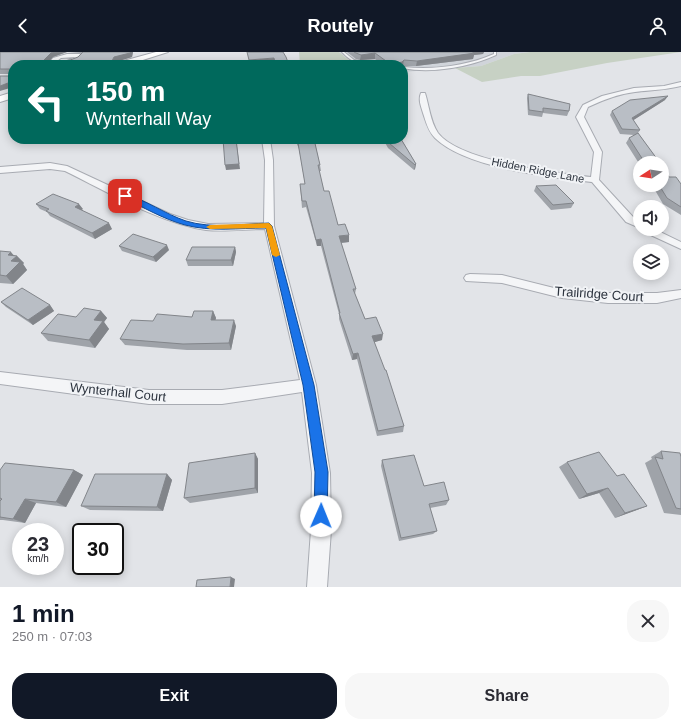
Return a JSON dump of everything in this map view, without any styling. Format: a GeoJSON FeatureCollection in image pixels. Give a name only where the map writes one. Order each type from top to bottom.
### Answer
{"type":"FeatureCollection","features":[{"type":"Feature","properties":{"kind":"street"},"geometry":{"type":"LineString","coordinates":[[136,60],[164,52]]}},
{"type":"Feature","properties":{"kind":"street"},"geometry":{"type":"LineString","coordinates":[[53,60],[62,56],[80,56],[79,59],[75,60]]}},
{"type":"Feature","properties":{"kind":"street"},"geometry":{"type":"LineString","coordinates":[[633,222],[595,180],[598,152],[580,117],[585,106],[604,97],[619,93],[664,88],[681,84]]}},
{"type":"Feature","properties":{"kind":"street","name":"Hidden Ridge Lane"},"geometry":{"type":"LineString","coordinates":[[423,94],[422,99],[431,127],[437,137],[452,147],[493,162],[526,170],[595,180]]}},
{"type":"Feature","properties":{"kind":"street"},"geometry":{"type":"LineString","coordinates":[[267,144],[269,160],[269,226],[309,385],[321,472],[321,530],[317,587]]}},
{"type":"Feature","properties":{"kind":"street"},"geometry":{"type":"LineString","coordinates":[[0,170],[50,166],[67,169],[166,216],[186,223],[208,227],[269,226]]}},
{"type":"Feature","properties":{"kind":"street"},"geometry":{"type":"LineString","coordinates":[[660,236],[681,246]]}},
{"type":"Feature","properties":{"kind":"street","name":"Trailridge Court"},"geometry":{"type":"LineString","coordinates":[[470,278],[502,279],[562,294],[608,298],[657,298],[681,294]]}},
{"type":"Feature","properties":{"kind":"street","name":"Wynterhall Court"},"geometry":{"type":"LineString","coordinates":[[0,378],[149,397],[222,397],[309,385]]}},
{"type":"Feature","properties":{"kind":"lane"},"geometry":{"type":"LineString","coordinates":[[343,52],[352,60]]}},
{"type":"Feature","properties":{"kind":"lane"},"geometry":{"type":"LineString","coordinates":[[408,69],[430,68],[475,62],[489,58],[495,54],[495,52]]}},
{"type":"Feature","properties":{"kind":"shaded area"},"geometry":{"type":"Polygon","coordinates":[[[299,52],[339,52],[349,60],[300,60],[299,52]]]}},
{"type":"Feature","properties":{"kind":"shaded area"},"geometry":{"type":"Polygon","coordinates":[[[339,52],[530,52],[514,54],[481,66],[408,72],[408,60],[349,60],[339,52]]]}},
{"type":"Feature","properties":{"kind":"shaded area"},"geometry":{"type":"Polygon","coordinates":[[[530,52],[681,52],[607,63],[540,76],[521,76],[482,82],[455,68],[481,66],[514,54],[530,52]]]}},
{"type":"Feature","properties":{"kind":"building"},"geometry":{"type":"Polygon","coordinates":[[[0,52],[53,52],[44,60],[8,60],[8,69],[0,69],[0,52]]]}},
{"type":"Feature","properties":{"kind":"building"},"geometry":{"type":"Polygon","coordinates":[[[83,52],[131,52],[114,57],[112,60],[70,60],[78,57],[83,52]]]}},
{"type":"Feature","properties":{"kind":"building"},"geometry":{"type":"Polygon","coordinates":[[[247,52],[283,52],[287,60],[275,60],[274,58],[249,60],[247,52]]]}},
{"type":"Feature","properties":{"kind":"building"},"geometry":{"type":"Polygon","coordinates":[[[354,52],[475,53],[417,61],[385,60],[375,53],[361,55],[354,52]]]}},
{"type":"Feature","properties":{"kind":"building"},"geometry":{"type":"Polygon","coordinates":[[[0,76],[8,76],[8,83],[0,86],[0,76]]]}},
{"type":"Feature","properties":{"kind":"building"},"geometry":{"type":"Polygon","coordinates":[[[528,94],[570,104],[569,111],[543,108],[543,112],[529,110],[528,94]]]}},
{"type":"Feature","properties":{"kind":"building"},"geometry":{"type":"Polygon","coordinates":[[[668,96],[632,118],[640,130],[622,129],[612,111],[630,100],[668,96]]]}},
{"type":"Feature","properties":{"kind":"building"},"geometry":{"type":"Polygon","coordinates":[[[638,133],[655,156],[641,156],[629,138],[638,133]]]}},
{"type":"Feature","properties":{"kind":"building"},"geometry":{"type":"Polygon","coordinates":[[[223,144],[237,144],[239,164],[225,165],[223,144]]]}},
{"type":"Feature","properties":{"kind":"building"},"geometry":{"type":"Polygon","coordinates":[[[298,144],[315,144],[324,191],[329,191],[338,225],[345,224],[349,235],[339,236],[356,289],[353,289],[365,319],[376,317],[383,334],[372,336],[386,370],[404,426],[378,431],[358,353],[353,354],[339,313],[321,239],[316,240],[306,201],[302,201],[300,184],[305,184],[298,144]]]}},
{"type":"Feature","properties":{"kind":"building"},"geometry":{"type":"Polygon","coordinates":[[[390,144],[404,144],[416,164],[415,165],[390,144]]]}},
{"type":"Feature","properties":{"kind":"building"},"geometry":{"type":"Polygon","coordinates":[[[669,177],[676,177],[681,184],[681,207],[667,198],[663,192],[669,192],[669,177]]]}},
{"type":"Feature","properties":{"kind":"building"},"geometry":{"type":"Polygon","coordinates":[[[556,185],[574,203],[553,205],[536,186],[556,185]]]}},
{"type":"Feature","properties":{"kind":"building"},"geometry":{"type":"Polygon","coordinates":[[[53,194],[79,204],[75,207],[109,223],[92,233],[46,211],[49,209],[36,204],[53,194]]]}},
{"type":"Feature","properties":{"kind":"building"},"geometry":{"type":"Polygon","coordinates":[[[133,234],[167,245],[153,257],[119,246],[133,234]]]}},
{"type":"Feature","properties":{"kind":"building"},"geometry":{"type":"Polygon","coordinates":[[[192,247],[235,247],[231,260],[186,260],[192,247]]]}},
{"type":"Feature","properties":{"kind":"building"},"geometry":{"type":"Polygon","coordinates":[[[0,251],[11,252],[8,255],[17,256],[11,261],[20,262],[6,276],[0,275],[0,251]]]}},
{"type":"Feature","properties":{"kind":"building"},"geometry":{"type":"Polygon","coordinates":[[[22,288],[50,305],[28,320],[1,302],[22,288]]]}},
{"type":"Feature","properties":{"kind":"building"},"geometry":{"type":"Polygon","coordinates":[[[84,308],[101,311],[94,320],[103,321],[89,340],[41,333],[58,314],[76,317],[84,308]]]}},
{"type":"Feature","properties":{"kind":"building"},"geometry":{"type":"Polygon","coordinates":[[[194,311],[213,311],[211,320],[234,320],[229,343],[183,344],[120,339],[131,320],[153,321],[157,314],[192,317],[194,311]]]}},
{"type":"Feature","properties":{"kind":"building"},"geometry":{"type":"Polygon","coordinates":[[[661,451],[680,453],[681,509],[676,508],[655,457],[663,459],[661,451]]]}},
{"type":"Feature","properties":{"kind":"building"},"geometry":{"type":"Polygon","coordinates":[[[599,452],[617,476],[624,474],[647,506],[625,513],[608,488],[587,494],[567,462],[599,452]]]}},
{"type":"Feature","properties":{"kind":"building"},"geometry":{"type":"Polygon","coordinates":[[[255,453],[255,488],[184,498],[189,463],[255,453]]]}},
{"type":"Feature","properties":{"kind":"building"},"geometry":{"type":"Polygon","coordinates":[[[414,455],[424,486],[444,482],[449,500],[429,504],[437,531],[401,538],[382,460],[414,455]]]}},
{"type":"Feature","properties":{"kind":"building"},"geometry":{"type":"Polygon","coordinates":[[[5,463],[74,470],[56,502],[25,499],[13,519],[0,517],[0,501],[2,499],[0,498],[0,470],[5,463]]]}},
{"type":"Feature","properties":{"kind":"building"},"geometry":{"type":"Polygon","coordinates":[[[95,474],[167,474],[157,507],[81,506],[95,474]]]}},
{"type":"Feature","properties":{"kind":"building"},"geometry":{"type":"Polygon","coordinates":[[[231,577],[230,587],[196,587],[197,580],[231,577]]]}},
{"type":"Feature","properties":{"kind":"slow traffic"},"geometry":{"type":"LineString","coordinates":[[210,227],[269,226],[276,255]]}},
{"type":"Feature","properties":{"kind":"route"},"geometry":{"type":"LineString","coordinates":[[125,196],[166,216],[186,223],[208,227],[269,226],[309,385],[321,472],[321,516]]}}]}
